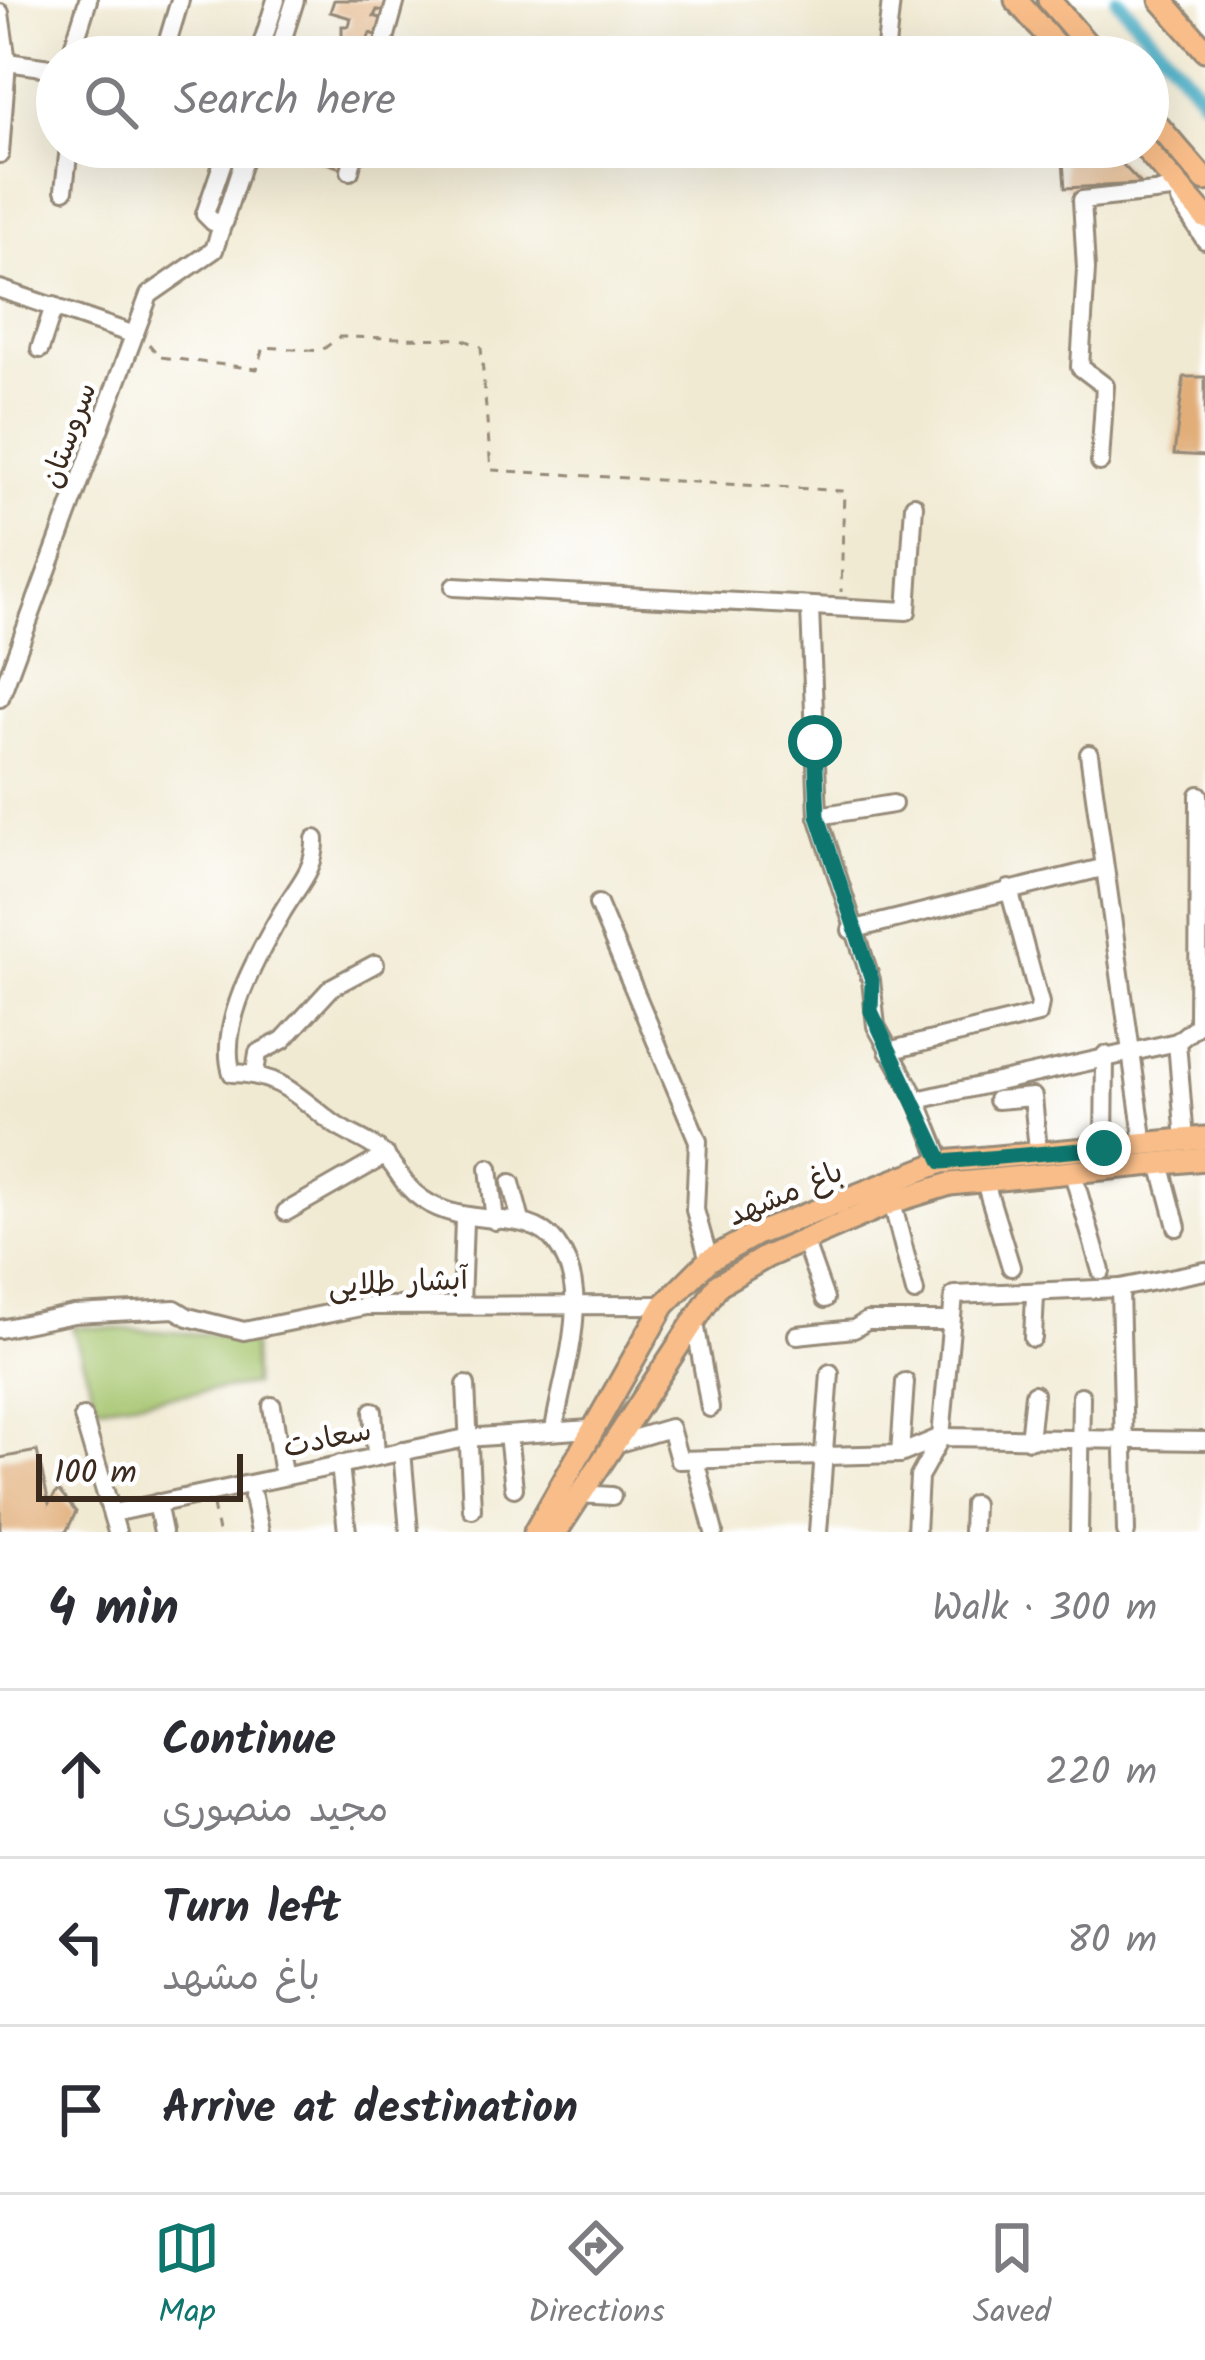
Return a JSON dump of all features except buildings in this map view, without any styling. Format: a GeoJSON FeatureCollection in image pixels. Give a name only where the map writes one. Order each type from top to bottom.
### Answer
{"type":"FeatureCollection","features":[{"type":"Feature","properties":{"kind":"main road"},"geometry":{"type":"LineString","coordinates":[[1016,0],[1048,36]]}},
{"type":"Feature","properties":{"kind":"main road"},"geometry":{"type":"LineString","coordinates":[[1049,0],[1080,36]]}},
{"type":"Feature","properties":{"kind":"main road"},"geometry":{"type":"LineString","coordinates":[[1161,0],[1205,50]]}},
{"type":"Feature","properties":{"kind":"main road"},"geometry":{"type":"LineString","coordinates":[[1169,138],[1205,180]]}},
{"type":"Feature","properties":{"kind":"main road"},"geometry":{"type":"LineString","coordinates":[[1162,168],[1205,217]]}},
{"type":"Feature","properties":{"kind":"main road","name":"باغ مشهد"},"geometry":{"type":"LineString","coordinates":[[536,1532],[664,1305],[709,1260],[756,1234],[942,1162],[1195,1139]]}},
{"type":"Feature","properties":{"kind":"main road","name":"باغ مشهد"},"geometry":{"type":"LineString","coordinates":[[556,1532],[718,1285],[892,1202],[984,1178],[1205,1159]]}},
{"type":"Feature","properties":{"kind":"main road"},"geometry":{"type":"LineString","coordinates":[[630,1363],[633,1374],[653,1378]]}},
{"type":"Feature","properties":{"kind":"main road"},"geometry":{"type":"LineString","coordinates":[[610,1397],[627,1394],[632,1410]]}},
{"type":"Feature","properties":{"kind":"street"},"geometry":{"type":"LineString","coordinates":[[77,36],[88,0]]}},
{"type":"Feature","properties":{"kind":"street"},"geometry":{"type":"LineString","coordinates":[[169,36],[180,0]]}},
{"type":"Feature","properties":{"kind":"street"},"geometry":{"type":"LineString","coordinates":[[265,36],[276,0]]}},
{"type":"Feature","properties":{"kind":"street"},"geometry":{"type":"LineString","coordinates":[[284,36],[295,0]]}},
{"type":"Feature","properties":{"kind":"street"},"geometry":{"type":"LineString","coordinates":[[386,36],[396,0]]}},
{"type":"Feature","properties":{"kind":"street"},"geometry":{"type":"LineString","coordinates":[[887,36],[891,0]]}},
{"type":"Feature","properties":{"kind":"street"},"geometry":{"type":"LineString","coordinates":[[0,13],[5,57],[0,154]]}},
{"type":"Feature","properties":{"kind":"street"},"geometry":{"type":"LineString","coordinates":[[5,57],[36,64]]}},
{"type":"Feature","properties":{"kind":"street"},"geometry":{"type":"LineString","coordinates":[[64,190],[67,168]]}},
{"type":"Feature","properties":{"kind":"street"},"geometry":{"type":"LineString","coordinates":[[221,168],[205,214],[213,222],[225,221]]}},
{"type":"Feature","properties":{"kind":"street","name":"سروستان"},"geometry":{"type":"LineString","coordinates":[[0,698],[149,295],[214,250],[241,168]]}},
{"type":"Feature","properties":{"kind":"street"},"geometry":{"type":"LineString","coordinates":[[1100,462],[1105,386],[1080,367],[1086,268],[1082,200],[1181,189],[1180,201],[1205,240]]}},
{"type":"Feature","properties":{"kind":"street"},"geometry":{"type":"LineString","coordinates":[[0,289],[132,334]]}},
{"type":"Feature","properties":{"kind":"street"},"geometry":{"type":"LineString","coordinates":[[40,350],[54,306]]}},
{"type":"Feature","properties":{"kind":"street"},"geometry":{"type":"LineString","coordinates":[[454,587],[908,611],[914,505]]}},
{"type":"Feature","properties":{"kind":"street"},"geometry":{"type":"LineString","coordinates":[[810,608],[818,816],[851,930],[867,965],[871,1011],[917,1100],[942,1162]]}},
{"type":"Feature","properties":{"kind":"street"},"geometry":{"type":"LineString","coordinates":[[1089,754],[1144,1144]]}},
{"type":"Feature","properties":{"kind":"street"},"geometry":{"type":"LineString","coordinates":[[917,1100],[1177,1042],[1198,1025],[1204,984],[1199,795]]}},
{"type":"Feature","properties":{"kind":"street"},"geometry":{"type":"LineString","coordinates":[[818,816],[893,804]]}},
{"type":"Feature","properties":{"kind":"street"},"geometry":{"type":"LineString","coordinates":[[316,839],[316,862],[262,952],[230,1036],[232,1073],[255,1073],[303,1095],[336,1126],[386,1155],[397,1178],[422,1199],[464,1220],[535,1224],[556,1243],[570,1269],[576,1306],[554,1430],[577,1454]]}},
{"type":"Feature","properties":{"kind":"street"},"geometry":{"type":"LineString","coordinates":[[851,930],[1102,868]]}},
{"type":"Feature","properties":{"kind":"street"},"geometry":{"type":"LineString","coordinates":[[888,1051],[1038,1014],[1040,1003],[1009,889]]}},
{"type":"Feature","properties":{"kind":"street"},"geometry":{"type":"LineString","coordinates":[[598,904],[698,1141],[695,1210],[709,1260]]}},
{"type":"Feature","properties":{"kind":"street"},"geometry":{"type":"LineString","coordinates":[[255,1073],[258,1053],[283,1040],[332,987],[375,964]]}},
{"type":"Feature","properties":{"kind":"street"},"geometry":{"type":"LineString","coordinates":[[1177,1042],[1195,1139]]}},
{"type":"Feature","properties":{"kind":"street"},"geometry":{"type":"LineString","coordinates":[[1104,1148],[1105,1055]]}},
{"type":"Feature","properties":{"kind":"street"},"geometry":{"type":"LineString","coordinates":[[997,1100],[1033,1097],[1038,1151]]}},
{"type":"Feature","properties":{"kind":"street"},"geometry":{"type":"LineString","coordinates":[[286,1212],[386,1155]]}},
{"type":"Feature","properties":{"kind":"street"},"geometry":{"type":"LineString","coordinates":[[1160,1163],[1178,1228]]}},
{"type":"Feature","properties":{"kind":"street"},"geometry":{"type":"LineString","coordinates":[[489,1168],[495,1220]]}},
{"type":"Feature","properties":{"kind":"street"},"geometry":{"type":"LineString","coordinates":[[1072,1170],[1101,1271]]}},
{"type":"Feature","properties":{"kind":"street"},"geometry":{"type":"LineString","coordinates":[[984,1178],[1010,1267]]}},
{"type":"Feature","properties":{"kind":"street"},"geometry":{"type":"LineString","coordinates":[[511,1183],[521,1221]]}},
{"type":"Feature","properties":{"kind":"street"},"geometry":{"type":"LineString","coordinates":[[892,1202],[915,1292]]}},
{"type":"Feature","properties":{"kind":"street"},"geometry":{"type":"LineString","coordinates":[[461,1305],[464,1220]]}},
{"type":"Feature","properties":{"kind":"street"},"geometry":{"type":"LineString","coordinates":[[804,1240],[825,1299]]}},
{"type":"Feature","properties":{"kind":"street"},"geometry":{"type":"LineString","coordinates":[[916,1532],[919,1477],[941,1437],[954,1295],[1120,1288],[1205,1270]]}},
{"type":"Feature","properties":{"kind":"street"},"geometry":{"type":"LineString","coordinates":[[1120,1288],[1126,1532]]}},
{"type":"Feature","properties":{"kind":"street"},"geometry":{"type":"LineString","coordinates":[[1034,1338],[1035,1295]]}},
{"type":"Feature","properties":{"kind":"street","name":"آبشار طلایی"},"geometry":{"type":"LineString","coordinates":[[0,1329],[74,1314],[175,1309],[188,1318],[244,1331],[366,1306],[664,1305]]}},
{"type":"Feature","properties":{"kind":"street"},"geometry":{"type":"LineString","coordinates":[[694,1316],[710,1408]]}},
{"type":"Feature","properties":{"kind":"street"},"geometry":{"type":"LineString","coordinates":[[796,1336],[854,1329],[867,1321],[951,1321]]}},
{"type":"Feature","properties":{"kind":"street"},"geometry":{"type":"LineString","coordinates":[[818,1532],[830,1372]]}},
{"type":"Feature","properties":{"kind":"street"},"geometry":{"type":"LineString","coordinates":[[900,1454],[905,1382]]}},
{"type":"Feature","properties":{"kind":"street"},"geometry":{"type":"LineString","coordinates":[[466,1385],[472,1509]]}},
{"type":"Feature","properties":{"kind":"street"},"geometry":{"type":"LineString","coordinates":[[1029,1440],[1034,1394]]}},
{"type":"Feature","properties":{"kind":"street"},"geometry":{"type":"LineString","coordinates":[[1079,1532],[1081,1396]]}},
{"type":"Feature","properties":{"kind":"street"},"geometry":{"type":"LineString","coordinates":[[272,1406],[283,1474]]}},
{"type":"Feature","properties":{"kind":"street"},"geometry":{"type":"LineString","coordinates":[[373,1411],[376,1455]]}},
{"type":"Feature","properties":{"kind":"street"},"geometry":{"type":"LineString","coordinates":[[83,1417],[117,1532]]}},
{"type":"Feature","properties":{"kind":"street"},"geometry":{"type":"LineString","coordinates":[[610,1445],[670,1428],[679,1460],[900,1454],[941,1437],[1205,1441]]}},
{"type":"Feature","properties":{"kind":"street","name":"سعادت"},"geometry":{"type":"LineString","coordinates":[[113,1513],[466,1438],[590,1429]]}},
{"type":"Feature","properties":{"kind":"street"},"geometry":{"type":"LineString","coordinates":[[508,1435],[514,1488]]}},
{"type":"Feature","properties":{"kind":"street"},"geometry":{"type":"LineString","coordinates":[[403,1450],[409,1532]]}},
{"type":"Feature","properties":{"kind":"street"},"geometry":{"type":"LineString","coordinates":[[694,1460],[714,1532]]}},
{"type":"Feature","properties":{"kind":"street"},"geometry":{"type":"LineString","coordinates":[[340,1464],[347,1532]]}},
{"type":"Feature","properties":{"kind":"street"},"geometry":{"type":"LineString","coordinates":[[577,1532],[574,1500],[613,1496]]}},
{"type":"Feature","properties":{"kind":"street"},"geometry":{"type":"LineString","coordinates":[[254,1497],[260,1532]]}},
{"type":"Feature","properties":{"kind":"street"},"geometry":{"type":"LineString","coordinates":[[157,1504],[163,1532]]}},
{"type":"Feature","properties":{"kind":"street"},"geometry":{"type":"LineString","coordinates":[[972,1532],[973,1504]]}},
{"type":"Feature","properties":{"kind":"path"},"geometry":{"type":"LineString","coordinates":[[132,334],[148,342],[160,357],[257,369],[264,347],[321,351],[339,337],[462,339],[481,347],[491,470],[844,491],[840,609]]}},
{"type":"Feature","properties":{"kind":"path"},"geometry":{"type":"LineString","coordinates":[[210,1491],[218,1532]]}},
{"type":"Feature","properties":{"kind":"green space"},"geometry":{"type":"Polygon","coordinates":[[[72,1326],[252,1337],[253,1385],[97,1406],[72,1326]]]}},
{"type":"Feature","properties":{"kind":"waterway"},"geometry":{"type":"LineString","coordinates":[[1118,0],[1150,36]]}},
{"type":"Feature","properties":{"kind":"waterway"},"geometry":{"type":"LineString","coordinates":[[1169,58],[1205,99]]}},
{"type":"Feature","properties":{"kind":"route"},"geometry":{"type":"LineString","coordinates":[[815,742],[818,816],[851,930],[872,980],[871,1011],[917,1100],[942,1162],[1104,1148]]}}]}
